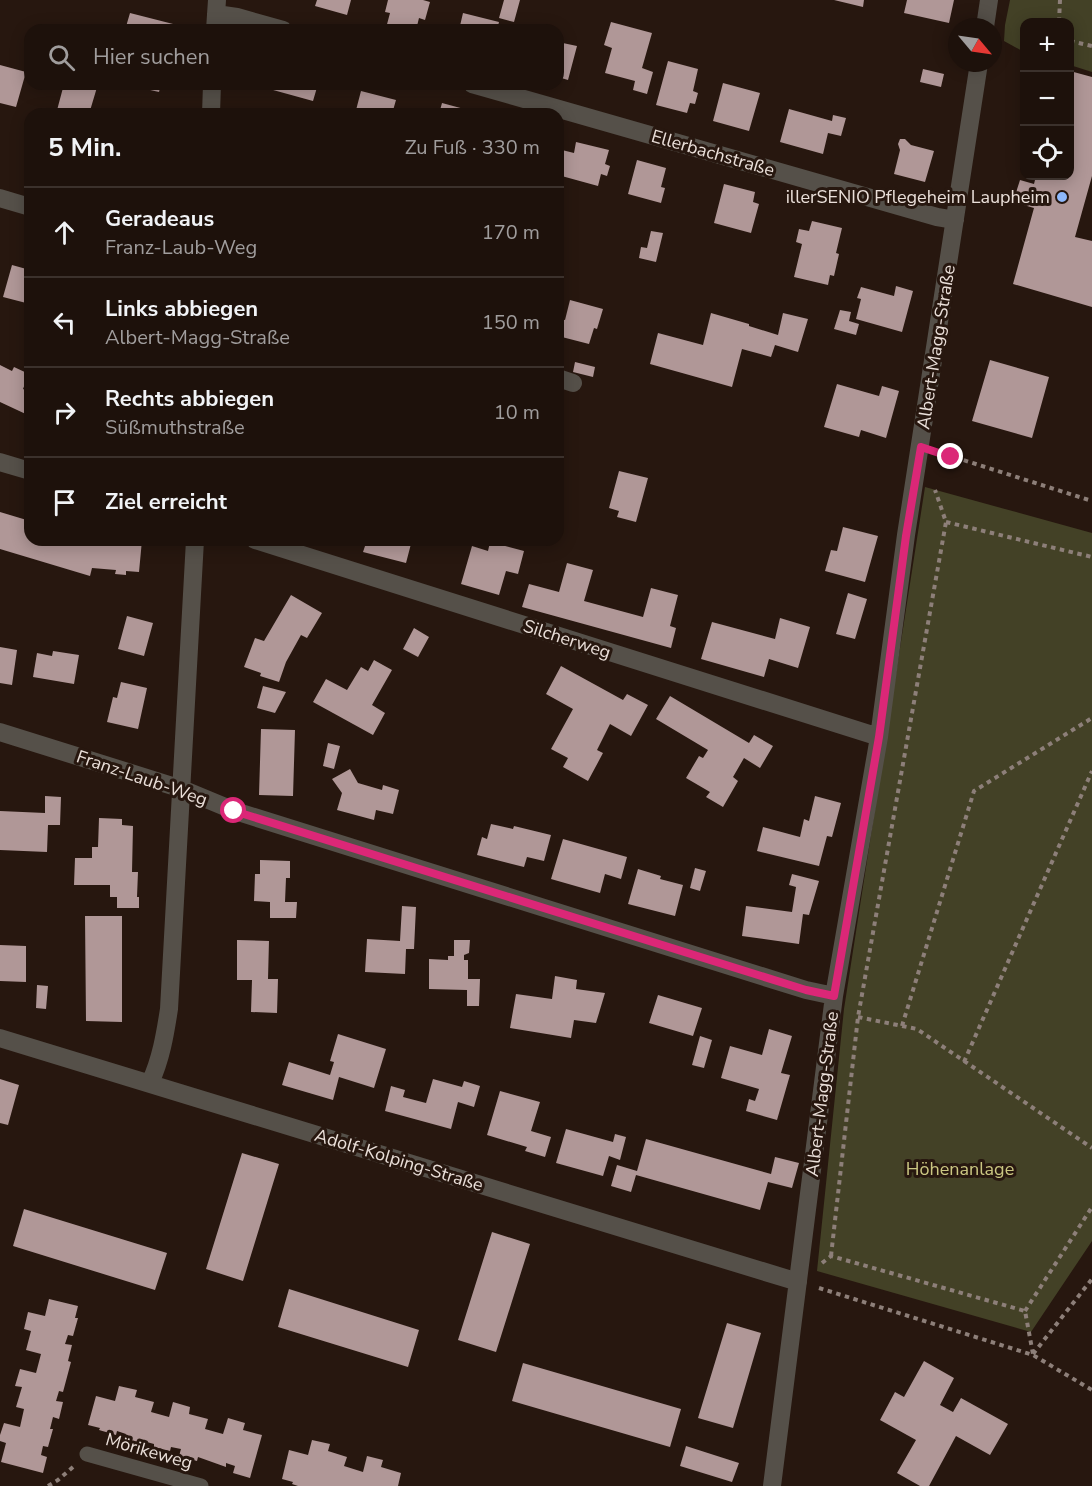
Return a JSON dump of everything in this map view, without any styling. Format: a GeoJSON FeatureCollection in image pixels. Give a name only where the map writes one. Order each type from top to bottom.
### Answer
{"type":"FeatureCollection","features":[{"type":"Feature","properties":{"kind":"street"},"geometry":{"type":"LineString","coordinates":[[986,18],[989,0]]}},
{"type":"Feature","properties":{"kind":"street"},"geometry":{"type":"LineString","coordinates":[[216,15],[237,17],[262,24]]}},
{"type":"Feature","properties":{"kind":"street","name":"Albert-Magg-Straße"},"geometry":{"type":"LineString","coordinates":[[772,1486],[833,1004],[879,737],[906,536],[979,72]]}},
{"type":"Feature","properties":{"kind":"street"},"geometry":{"type":"LineString","coordinates":[[211,108],[212,90]]}},
{"type":"Feature","properties":{"kind":"street","name":"Ellerbachstraße"},"geometry":{"type":"LineString","coordinates":[[492,90],[555,108]]}},
{"type":"Feature","properties":{"kind":"street","name":"Ellerbachstraße"},"geometry":{"type":"LineString","coordinates":[[564,111],[937,217],[955,220]]}},
{"type":"Feature","properties":{"kind":"street"},"geometry":{"type":"LineString","coordinates":[[0,198],[24,205]]}},
{"type":"Feature","properties":{"kind":"street"},"geometry":{"type":"LineString","coordinates":[[0,462],[24,469]]}},
{"type":"Feature","properties":{"kind":"street"},"geometry":{"type":"LineString","coordinates":[[150,1083],[157,1068],[169,1010],[195,546]]}},
{"type":"Feature","properties":{"kind":"street","name":"Silcherweg"},"geometry":{"type":"LineString","coordinates":[[274,546],[879,737]]}},
{"type":"Feature","properties":{"kind":"street","name":"Franz-Laub-Weg"},"geometry":{"type":"LineString","coordinates":[[0,732],[182,789],[234,811],[806,990],[833,1004]]}},
{"type":"Feature","properties":{"kind":"street","name":"Adolf-Kolping-Straße"},"geometry":{"type":"LineString","coordinates":[[0,1038],[798,1282]]}},
{"type":"Feature","properties":{"kind":"lane","name":"Mörikeweg"},"geometry":{"type":"LineString","coordinates":[[87,1454],[201,1486]]}},
{"type":"Feature","properties":{"kind":"path"},"geometry":{"type":"LineString","coordinates":[[1059,18],[1060,0]]}},
{"type":"Feature","properties":{"kind":"path"},"geometry":{"type":"LineString","coordinates":[[1074,42],[1092,46]]}},
{"type":"Feature","properties":{"kind":"path"},"geometry":{"type":"LineString","coordinates":[[921,447],[1092,501]]}},
{"type":"Feature","properties":{"kind":"path"},"geometry":{"type":"LineString","coordinates":[[798,1282],[831,1256],[858,1017],[946,522],[1092,557]]}},
{"type":"Feature","properties":{"kind":"path"},"geometry":{"type":"LineString","coordinates":[[902,1026],[974,791],[1092,718]]}},
{"type":"Feature","properties":{"kind":"path"},"geometry":{"type":"LineString","coordinates":[[964,1062],[1092,771]]}},
{"type":"Feature","properties":{"kind":"path"},"geometry":{"type":"LineString","coordinates":[[833,1004],[858,1017],[917,1029],[1092,1148]]}},
{"type":"Feature","properties":{"kind":"path"},"geometry":{"type":"LineString","coordinates":[[1033,1355],[1025,1311],[1092,1207]]}},
{"type":"Feature","properties":{"kind":"path"},"geometry":{"type":"LineString","coordinates":[[831,1256],[1025,1311]]}},
{"type":"Feature","properties":{"kind":"path"},"geometry":{"type":"LineString","coordinates":[[1033,1355],[1092,1279]]}},
{"type":"Feature","properties":{"kind":"path"},"geometry":{"type":"LineString","coordinates":[[798,1282],[1033,1355],[1092,1390]]}},
{"type":"Feature","properties":{"kind":"path"},"geometry":{"type":"LineString","coordinates":[[48,1486],[87,1454]]}},
{"type":"Feature","properties":{"kind":"green space"},"geometry":{"type":"Polygon","coordinates":[[[1010,0],[1092,0],[1092,72],[1074,66],[1074,18],[1020,18],[1020,50],[1004,41],[1010,0]]]}},
{"type":"Feature","properties":{"kind":"green space","name":"Höhenanlage"},"geometry":{"type":"Polygon","coordinates":[[[925,487],[1092,533],[1092,1241],[1031,1332],[817,1271],[844,1009],[925,487]]]}},
{"type":"Feature","properties":{"kind":"building"},"geometry":{"type":"Polygon","coordinates":[[[317,0],[351,0],[347,15],[315,6],[317,0]]]}},
{"type":"Feature","properties":{"kind":"building"},"geometry":{"type":"Polygon","coordinates":[[[388,0],[430,2],[425,20],[419,18],[418,24],[387,24],[390,13],[385,12],[388,0]]]}},
{"type":"Feature","properties":{"kind":"building"},"geometry":{"type":"Polygon","coordinates":[[[504,0],[520,0],[514,22],[499,18],[504,0]]]}},
{"type":"Feature","properties":{"kind":"building"},"geometry":{"type":"Polygon","coordinates":[[[834,0],[864,0],[863,7],[834,0]]]}},
{"type":"Feature","properties":{"kind":"building"},"geometry":{"type":"Polygon","coordinates":[[[907,0],[954,0],[948,23],[904,13],[907,0]]]}},
{"type":"Feature","properties":{"kind":"building"},"geometry":{"type":"Polygon","coordinates":[[[130,13],[173,24],[127,24],[130,13]]]}},
{"type":"Feature","properties":{"kind":"building"},"geometry":{"type":"Polygon","coordinates":[[[463,13],[499,22],[498,24],[460,24],[463,13]]]}},
{"type":"Feature","properties":{"kind":"building"},"geometry":{"type":"Polygon","coordinates":[[[611,22],[652,33],[642,68],[653,72],[647,94],[633,90],[635,81],[605,73],[612,48],[604,45],[611,22]]]}},
{"type":"Feature","properties":{"kind":"building"},"geometry":{"type":"Polygon","coordinates":[[[564,43],[577,46],[568,80],[564,79],[564,43]]]}},
{"type":"Feature","properties":{"kind":"building"},"geometry":{"type":"Polygon","coordinates":[[[668,61],[698,69],[693,91],[698,93],[695,104],[690,103],[687,113],[656,105],[668,61]]]}},
{"type":"Feature","properties":{"kind":"building"},"geometry":{"type":"Polygon","coordinates":[[[0,65],[24,71],[16,107],[0,103],[0,65]]]}},
{"type":"Feature","properties":{"kind":"building"},"geometry":{"type":"Polygon","coordinates":[[[923,69],[944,74],[941,87],[920,82],[923,69]]]}},
{"type":"Feature","properties":{"kind":"building","name":"illerSENIO Pflegeheim Laupheim"},"geometry":{"type":"Polygon","coordinates":[[[1074,72],[1092,77],[1092,176],[1075,237],[1092,241],[1092,307],[1013,284],[1034,208],[1013,202],[1020,180],[1034,184],[1035,180],[1074,180],[1074,72]]]}},
{"type":"Feature","properties":{"kind":"building"},"geometry":{"type":"Polygon","coordinates":[[[723,83],[760,93],[749,131],[713,121],[723,83]]]}},
{"type":"Feature","properties":{"kind":"building"},"geometry":{"type":"Polygon","coordinates":[[[62,90],[96,90],[91,108],[58,108],[62,90]]]}},
{"type":"Feature","properties":{"kind":"building"},"geometry":{"type":"Polygon","coordinates":[[[273,90],[316,90],[313,101],[273,90]]]}},
{"type":"Feature","properties":{"kind":"building"},"geometry":{"type":"Polygon","coordinates":[[[361,91],[396,100],[394,108],[357,108],[361,91]]]}},
{"type":"Feature","properties":{"kind":"building"},"geometry":{"type":"Polygon","coordinates":[[[442,103],[460,108],[441,108],[442,103]]]}},
{"type":"Feature","properties":{"kind":"building"},"geometry":{"type":"Polygon","coordinates":[[[789,109],[832,121],[833,115],[846,118],[841,136],[828,133],[823,154],[780,142],[789,109]]]}},
{"type":"Feature","properties":{"kind":"building"},"geometry":{"type":"Polygon","coordinates":[[[900,139],[905,139],[911,145],[934,151],[925,182],[894,174],[900,150],[898,144],[900,139]]]}},
{"type":"Feature","properties":{"kind":"building"},"geometry":{"type":"Polygon","coordinates":[[[576,142],[609,150],[605,164],[610,166],[607,176],[601,174],[598,186],[564,177],[564,150],[574,153],[576,142]]]}},
{"type":"Feature","properties":{"kind":"building"},"geometry":{"type":"Polygon","coordinates":[[[637,160],[666,168],[661,187],[665,188],[661,203],[628,194],[637,160]]]}},
{"type":"Feature","properties":{"kind":"building"},"geometry":{"type":"Polygon","coordinates":[[[724,184],[755,192],[753,202],[759,204],[751,233],[714,223],[724,184]]]}},
{"type":"Feature","properties":{"kind":"building"},"geometry":{"type":"Polygon","coordinates":[[[812,221],[842,228],[836,253],[839,254],[834,276],[830,275],[828,285],[794,277],[802,244],[796,242],[799,229],[809,231],[812,221]]]}},
{"type":"Feature","properties":{"kind":"building"},"geometry":{"type":"Polygon","coordinates":[[[651,231],[663,233],[656,262],[639,258],[641,247],[647,248],[651,231]]]}},
{"type":"Feature","properties":{"kind":"building"},"geometry":{"type":"Polygon","coordinates":[[[12,265],[24,268],[24,302],[3,297],[12,265]]]}},
{"type":"Feature","properties":{"kind":"building"},"geometry":{"type":"Polygon","coordinates":[[[896,286],[913,291],[902,332],[856,319],[861,299],[857,298],[861,287],[894,296],[896,286]]]}},
{"type":"Feature","properties":{"kind":"building"},"geometry":{"type":"Polygon","coordinates":[[[570,300],[603,309],[597,329],[594,328],[589,344],[564,338],[570,300]]]}},
{"type":"Feature","properties":{"kind":"building"},"geometry":{"type":"Polygon","coordinates":[[[840,310],[851,312],[849,321],[859,324],[856,335],[834,329],[840,310]]]}},
{"type":"Feature","properties":{"kind":"building"},"geometry":{"type":"Polygon","coordinates":[[[711,313],[778,335],[783,313],[808,319],[798,352],[775,345],[771,357],[742,349],[732,387],[650,364],[658,333],[703,345],[711,313]]]}},
{"type":"Feature","properties":{"kind":"building"},"geometry":{"type":"Polygon","coordinates":[[[990,360],[1049,377],[1032,438],[972,421],[990,360]]]}},
{"type":"Feature","properties":{"kind":"building"},"geometry":{"type":"Polygon","coordinates":[[[575,362],[595,367],[593,377],[573,372],[575,362]]]}},
{"type":"Feature","properties":{"kind":"building"},"geometry":{"type":"Polygon","coordinates":[[[0,365],[12,371],[14,367],[24,372],[24,413],[0,402],[0,365]]]}},
{"type":"Feature","properties":{"kind":"building"},"geometry":{"type":"Polygon","coordinates":[[[837,384],[879,396],[882,386],[899,391],[886,438],[861,430],[859,437],[824,427],[837,384]]]}},
{"type":"Feature","properties":{"kind":"building"},"geometry":{"type":"Polygon","coordinates":[[[619,471],[648,478],[636,522],[617,517],[619,511],[609,508],[619,471]]]}},
{"type":"Feature","properties":{"kind":"building"},"geometry":{"type":"Polygon","coordinates":[[[0,512],[24,519],[24,546],[141,546],[139,572],[126,571],[126,575],[115,574],[116,570],[92,568],[90,576],[0,549],[0,512]]]}},
{"type":"Feature","properties":{"kind":"building"},"geometry":{"type":"Polygon","coordinates":[[[843,527],[878,536],[865,582],[825,571],[831,550],[837,551],[843,527]]]}},
{"type":"Feature","properties":{"kind":"building"},"geometry":{"type":"Polygon","coordinates":[[[365,546],[410,546],[406,563],[363,552],[365,546]]]}},
{"type":"Feature","properties":{"kind":"building"},"geometry":{"type":"Polygon","coordinates":[[[472,546],[488,551],[489,546],[505,546],[524,551],[518,574],[506,571],[499,595],[461,584],[472,546]]]}},
{"type":"Feature","properties":{"kind":"building"},"geometry":{"type":"Polygon","coordinates":[[[567,563],[593,570],[584,601],[643,617],[651,588],[678,595],[670,626],[676,628],[671,648],[522,607],[529,584],[559,592],[567,563]]]}},
{"type":"Feature","properties":{"kind":"building"},"geometry":{"type":"Polygon","coordinates":[[[848,593],[867,599],[855,639],[836,634],[848,593]]]}},
{"type":"Feature","properties":{"kind":"building"},"geometry":{"type":"Polygon","coordinates":[[[291,595],[322,613],[307,638],[301,635],[286,662],[279,682],[260,676],[261,673],[244,667],[255,638],[264,641],[291,595]]]}},
{"type":"Feature","properties":{"kind":"building"},"geometry":{"type":"Polygon","coordinates":[[[127,616],[153,623],[144,656],[118,649],[127,616]]]}},
{"type":"Feature","properties":{"kind":"building"},"geometry":{"type":"Polygon","coordinates":[[[780,618],[810,627],[798,668],[769,659],[764,677],[701,659],[712,622],[775,639],[780,618]]]}},
{"type":"Feature","properties":{"kind":"building"},"geometry":{"type":"Polygon","coordinates":[[[414,628],[429,637],[418,657],[403,649],[414,628]]]}},
{"type":"Feature","properties":{"kind":"building"},"geometry":{"type":"Polygon","coordinates":[[[0,647],[17,650],[12,685],[0,683],[0,647]]]}},
{"type":"Feature","properties":{"kind":"building"},"geometry":{"type":"Polygon","coordinates":[[[53,651],[79,655],[74,684],[33,677],[37,653],[52,656],[53,651]]]}},
{"type":"Feature","properties":{"kind":"building"},"geometry":{"type":"Polygon","coordinates":[[[374,660],[392,670],[372,705],[385,713],[373,735],[313,702],[326,679],[347,690],[361,667],[368,671],[374,660]]]}},
{"type":"Feature","properties":{"kind":"building"},"geometry":{"type":"Polygon","coordinates":[[[561,666],[623,700],[627,694],[648,705],[631,736],[610,724],[597,750],[603,753],[588,781],[563,767],[568,758],[551,749],[573,709],[546,694],[561,666]]]}},
{"type":"Feature","properties":{"kind":"building"},"geometry":{"type":"Polygon","coordinates":[[[121,682],[147,688],[138,729],[107,722],[113,697],[117,698],[121,682]]]}},
{"type":"Feature","properties":{"kind":"building"},"geometry":{"type":"Polygon","coordinates":[[[263,686],[286,692],[275,713],[257,708],[263,686]]]}},
{"type":"Feature","properties":{"kind":"building"},"geometry":{"type":"Polygon","coordinates":[[[670,696],[749,743],[754,735],[773,746],[760,768],[744,758],[733,777],[738,781],[723,807],[706,797],[710,792],[686,778],[699,756],[703,758],[708,750],[656,719],[670,696]]]}},
{"type":"Feature","properties":{"kind":"building"},"geometry":{"type":"Polygon","coordinates":[[[261,729],[295,730],[293,796],[259,795],[261,729]]]}},
{"type":"Feature","properties":{"kind":"building"},"geometry":{"type":"Polygon","coordinates":[[[328,743],[340,746],[334,769],[323,766],[328,743]]]}},
{"type":"Feature","properties":{"kind":"building"},"geometry":{"type":"Polygon","coordinates":[[[350,769],[358,783],[382,790],[383,785],[399,790],[393,814],[376,810],[374,820],[337,810],[342,793],[332,779],[350,769]]]}},
{"type":"Feature","properties":{"kind":"building"},"geometry":{"type":"Polygon","coordinates":[[[45,796],[61,797],[60,825],[48,825],[47,852],[0,850],[0,811],[45,813],[45,796]]]}},
{"type":"Feature","properties":{"kind":"building"},"geometry":{"type":"Polygon","coordinates":[[[815,796],[841,803],[832,837],[827,836],[819,866],[757,851],[763,827],[800,837],[804,819],[809,821],[815,796]]]}},
{"type":"Feature","properties":{"kind":"building"},"geometry":{"type":"Polygon","coordinates":[[[99,818],[122,819],[122,825],[133,826],[132,872],[138,872],[139,908],[117,908],[117,897],[110,897],[110,885],[74,885],[75,858],[92,858],[92,847],[98,847],[99,818]]]}},
{"type":"Feature","properties":{"kind":"building"},"geometry":{"type":"Polygon","coordinates":[[[491,824],[513,829],[514,826],[551,835],[544,861],[527,857],[524,867],[477,855],[482,837],[487,839],[491,824]]]}},
{"type":"Feature","properties":{"kind":"building"},"geometry":{"type":"Polygon","coordinates":[[[563,839],[627,857],[621,879],[605,874],[600,893],[551,879],[563,839]]]}},
{"type":"Feature","properties":{"kind":"building"},"geometry":{"type":"Polygon","coordinates":[[[260,860],[290,861],[290,878],[286,878],[285,902],[297,902],[296,918],[270,918],[270,902],[254,901],[255,874],[260,874],[260,860]]]}},
{"type":"Feature","properties":{"kind":"building"},"geometry":{"type":"Polygon","coordinates":[[[695,868],[706,871],[700,891],[690,888],[695,868]]]}},
{"type":"Feature","properties":{"kind":"building"},"geometry":{"type":"Polygon","coordinates":[[[638,869],[661,876],[660,879],[683,885],[675,916],[628,904],[638,869]]]}},
{"type":"Feature","properties":{"kind":"building"},"geometry":{"type":"Polygon","coordinates":[[[792,874],[819,881],[809,915],[803,914],[799,944],[742,936],[746,906],[792,912],[796,887],[789,885],[792,874]]]}},
{"type":"Feature","properties":{"kind":"building"},"geometry":{"type":"Polygon","coordinates":[[[402,906],[416,907],[414,949],[406,949],[405,974],[365,972],[367,939],[400,941],[402,906]]]}},
{"type":"Feature","properties":{"kind":"building"},"geometry":{"type":"Polygon","coordinates":[[[85,916],[122,916],[122,1022],[86,1021],[85,916]]]}},
{"type":"Feature","properties":{"kind":"building"},"geometry":{"type":"Polygon","coordinates":[[[237,940],[269,941],[268,979],[278,979],[277,1013],[251,1012],[252,980],[237,980],[237,940]]]}},
{"type":"Feature","properties":{"kind":"building"},"geometry":{"type":"Polygon","coordinates":[[[454,940],[470,940],[469,953],[464,955],[464,960],[468,960],[468,979],[480,979],[479,1006],[467,1006],[467,990],[429,989],[429,959],[448,960],[448,956],[454,956],[454,940]]]}},
{"type":"Feature","properties":{"kind":"building"},"geometry":{"type":"Polygon","coordinates":[[[0,945],[26,946],[26,982],[0,981],[0,945]]]}},
{"type":"Feature","properties":{"kind":"building"},"geometry":{"type":"Polygon","coordinates":[[[555,976],[577,980],[576,989],[605,993],[596,1023],[574,1020],[571,1038],[510,1028],[516,994],[552,999],[555,976]]]}},
{"type":"Feature","properties":{"kind":"building"},"geometry":{"type":"Polygon","coordinates":[[[37,985],[48,986],[46,1009],[36,1008],[37,985]]]}},
{"type":"Feature","properties":{"kind":"building"},"geometry":{"type":"Polygon","coordinates":[[[658,995],[702,1008],[693,1036],[649,1023],[658,995]]]}},
{"type":"Feature","properties":{"kind":"building"},"geometry":{"type":"Polygon","coordinates":[[[769,1029],[792,1036],[781,1073],[790,1075],[777,1120],[746,1111],[749,1099],[755,1101],[759,1089],[721,1078],[730,1046],[762,1055],[769,1029]]]}},
{"type":"Feature","properties":{"kind":"building"},"geometry":{"type":"Polygon","coordinates":[[[338,1034],[386,1049],[374,1088],[339,1077],[333,1100],[282,1085],[289,1062],[330,1075],[334,1062],[330,1061],[338,1034]]]}},
{"type":"Feature","properties":{"kind":"building"},"geometry":{"type":"Polygon","coordinates":[[[700,1036],[712,1040],[704,1068],[692,1065],[700,1036]]]}},
{"type":"Feature","properties":{"kind":"building"},"geometry":{"type":"Polygon","coordinates":[[[0,1079],[19,1085],[8,1125],[0,1123],[0,1079]]]}},
{"type":"Feature","properties":{"kind":"building"},"geometry":{"type":"Polygon","coordinates":[[[433,1079],[462,1087],[464,1081],[480,1086],[474,1107],[458,1102],[451,1129],[385,1111],[391,1086],[405,1090],[403,1097],[426,1103],[433,1079]]]}},
{"type":"Feature","properties":{"kind":"building"},"geometry":{"type":"Polygon","coordinates":[[[500,1091],[540,1102],[531,1131],[551,1137],[545,1157],[525,1151],[527,1147],[487,1135],[500,1091]]]}},
{"type":"Feature","properties":{"kind":"building"},"geometry":{"type":"Polygon","coordinates":[[[566,1129],[613,1142],[615,1134],[626,1137],[620,1160],[609,1156],[603,1176],[556,1163],[566,1129]]]}},
{"type":"Feature","properties":{"kind":"building"},"geometry":{"type":"Polygon","coordinates":[[[646,1139],[771,1174],[775,1157],[799,1163],[792,1188],[768,1182],[760,1210],[636,1175],[631,1192],[611,1186],[617,1165],[637,1171],[646,1139]]]}},
{"type":"Feature","properties":{"kind":"building"},"geometry":{"type":"Polygon","coordinates":[[[242,1153],[279,1164],[243,1281],[206,1269],[242,1153]]]}},
{"type":"Feature","properties":{"kind":"building"},"geometry":{"type":"Polygon","coordinates":[[[24,1209],[167,1253],[155,1290],[13,1246],[24,1209]]]}},
{"type":"Feature","properties":{"kind":"building"},"geometry":{"type":"Polygon","coordinates":[[[492,1232],[530,1244],[496,1352],[458,1340],[492,1232]]]}},
{"type":"Feature","properties":{"kind":"building"},"geometry":{"type":"Polygon","coordinates":[[[289,1289],[419,1330],[408,1367],[278,1327],[289,1289]]]}},
{"type":"Feature","properties":{"kind":"building"},"geometry":{"type":"Polygon","coordinates":[[[49,1299],[78,1306],[75,1318],[78,1318],[73,1336],[68,1335],[65,1344],[72,1345],[68,1361],[71,1362],[63,1392],[59,1391],[56,1401],[63,1402],[59,1419],[53,1417],[50,1429],[53,1429],[48,1447],[43,1446],[41,1455],[47,1457],[43,1473],[1,1462],[6,1443],[0,1441],[0,1435],[4,1423],[20,1427],[24,1409],[16,1407],[22,1387],[15,1386],[20,1369],[36,1373],[41,1354],[26,1350],[31,1331],[24,1329],[28,1312],[45,1316],[49,1299]]]}},
{"type":"Feature","properties":{"kind":"building"},"geometry":{"type":"Polygon","coordinates":[[[727,1323],[761,1333],[733,1428],[698,1418],[727,1323]]]}},
{"type":"Feature","properties":{"kind":"building"},"geometry":{"type":"Polygon","coordinates":[[[924,1361],[954,1378],[940,1405],[953,1412],[961,1398],[1008,1424],[990,1455],[956,1436],[929,1486],[920,1486],[897,1473],[916,1440],[880,1420],[895,1392],[904,1397],[924,1361]]]}},
{"type":"Feature","properties":{"kind":"building"},"geometry":{"type":"Polygon","coordinates":[[[523,1363],[681,1409],[670,1447],[512,1401],[523,1363]]]}},
{"type":"Feature","properties":{"kind":"building"},"geometry":{"type":"Polygon","coordinates":[[[119,1386],[137,1390],[135,1397],[154,1402],[151,1412],[169,1417],[173,1402],[190,1407],[189,1414],[208,1419],[205,1429],[223,1434],[228,1418],[245,1423],[243,1430],[262,1435],[250,1478],[233,1473],[235,1466],[226,1463],[226,1467],[198,1457],[197,1461],[179,1456],[181,1449],[171,1447],[170,1451],[154,1447],[154,1444],[143,1441],[142,1445],[124,1440],[126,1434],[117,1431],[116,1435],[88,1425],[96,1396],[115,1401],[119,1386]]]}},
{"type":"Feature","properties":{"kind":"building"},"geometry":{"type":"Polygon","coordinates":[[[312,1440],[330,1444],[328,1451],[347,1457],[344,1466],[363,1472],[367,1456],[383,1460],[381,1467],[401,1473],[398,1486],[298,1486],[282,1479],[289,1450],[308,1455],[312,1440]]]}},
{"type":"Feature","properties":{"kind":"building"},"geometry":{"type":"Polygon","coordinates":[[[686,1446],[739,1463],[732,1482],[680,1466],[686,1446]]]}},
{"type":"Feature","properties":{"kind":"place","name":"illerSENIO Pflegeheim Laupheim"},"geometry":{"type":"Point","coordinates":[1062,197]}},
{"type":"Feature","properties":{"kind":"route"},"geometry":{"type":"LineString","coordinates":[[234,811],[806,990],[834,996],[879,737],[906,536],[921,447],[951,457]]}}]}
